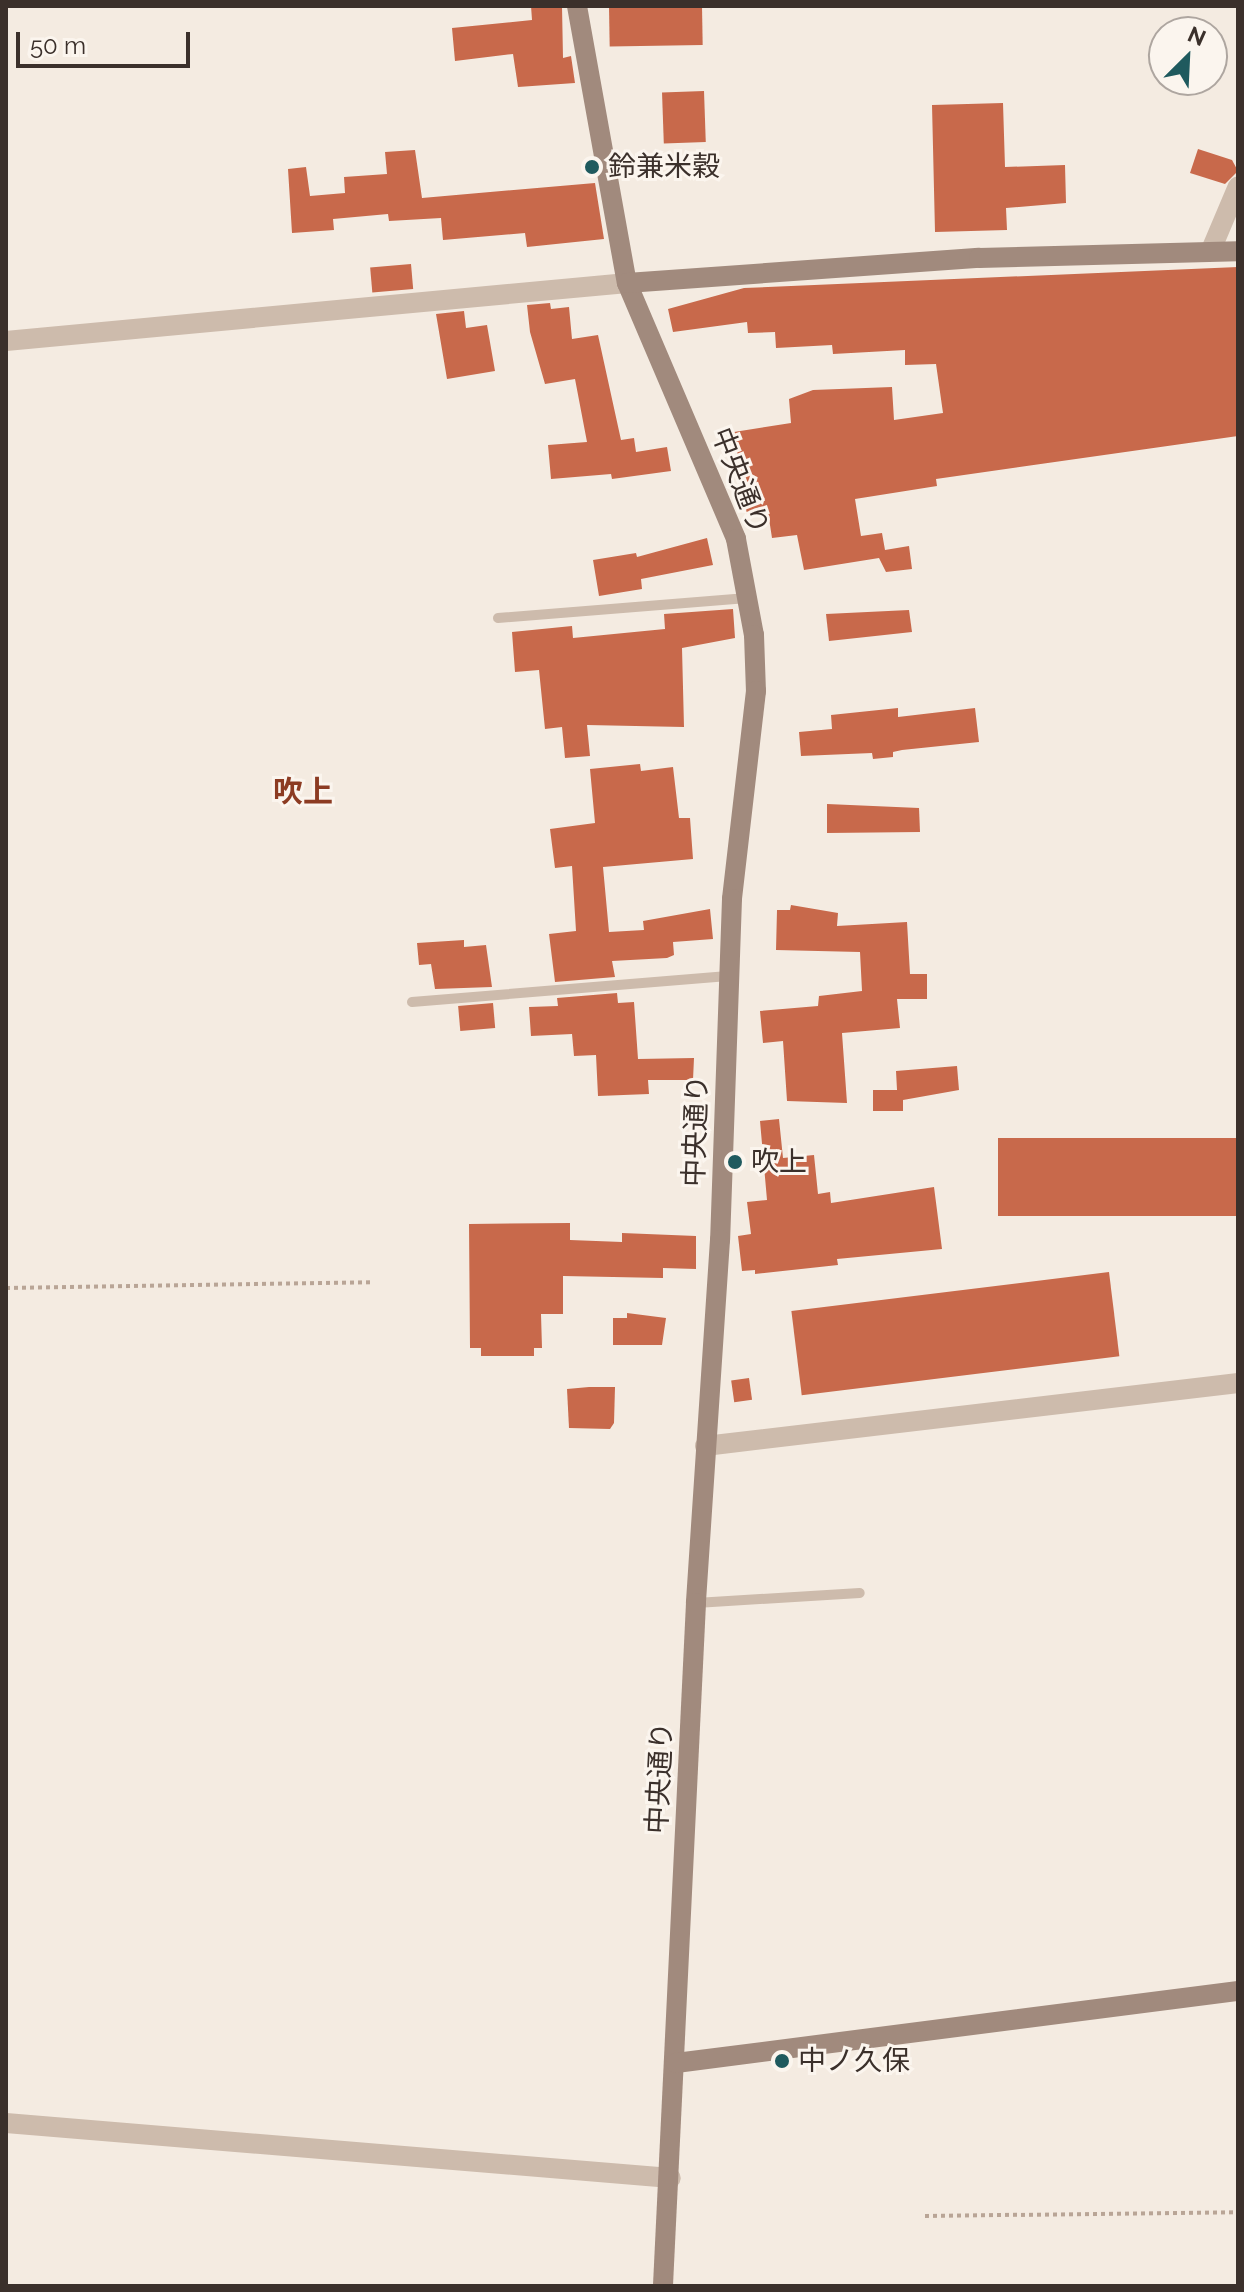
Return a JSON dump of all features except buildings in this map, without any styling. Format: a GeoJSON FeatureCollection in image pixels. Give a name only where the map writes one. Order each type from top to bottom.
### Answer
{"type":"FeatureCollection","features":[{"type":"Feature","properties":{"kind":"street","name":"中央通り"},"geometry":{"type":"LineString","coordinates":[[577,6],[627,283],[736,539],[748,598],[756,691],[728,976],[720,1240],[696,1603],[671,2178],[663,2286]]}},
{"type":"Feature","properties":{"kind":"street"},"geometry":{"type":"LineString","coordinates":[[1211,250],[1238,186]]}},
{"type":"Feature","properties":{"kind":"street"},"geometry":{"type":"LineString","coordinates":[[6,341],[627,283],[979,258],[1238,251]]}},
{"type":"Feature","properties":{"kind":"street"},"geometry":{"type":"LineString","coordinates":[[705,1446],[1238,1383]]}},
{"type":"Feature","properties":{"kind":"street"},"geometry":{"type":"LineString","coordinates":[[676,2063],[1238,1991]]}},
{"type":"Feature","properties":{"kind":"street"},"geometry":{"type":"LineString","coordinates":[[6,2123],[671,2178]]}},
{"type":"Feature","properties":{"kind":"lane"},"geometry":{"type":"LineString","coordinates":[[498,618],[748,598]]}},
{"type":"Feature","properties":{"kind":"lane"},"geometry":{"type":"LineString","coordinates":[[412,1002],[728,976]]}},
{"type":"Feature","properties":{"kind":"lane"},"geometry":{"type":"LineString","coordinates":[[696,1603],[860,1593]]}},
{"type":"Feature","properties":{"kind":"path"},"geometry":{"type":"LineString","coordinates":[[6,1288],[373,1282]]}},
{"type":"Feature","properties":{"kind":"path"},"geometry":{"type":"LineString","coordinates":[[925,2216],[1238,2212]]}},
{"type":"Feature","properties":{"kind":"place","name":"鈴兼米穀"},"geometry":{"type":"Point","coordinates":[592,167]}},
{"type":"Feature","properties":{"kind":"place","name":"吹上"},"geometry":{"type":"Point","coordinates":[735,1162]}},
{"type":"Feature","properties":{"kind":"place","name":"中ノ久保"},"geometry":{"type":"Point","coordinates":[782,2061]}},
{"type":"Feature","properties":{"kind":"district","name":"吹上"},"geometry":{"type":"Point","coordinates":[303,792]}}]}
